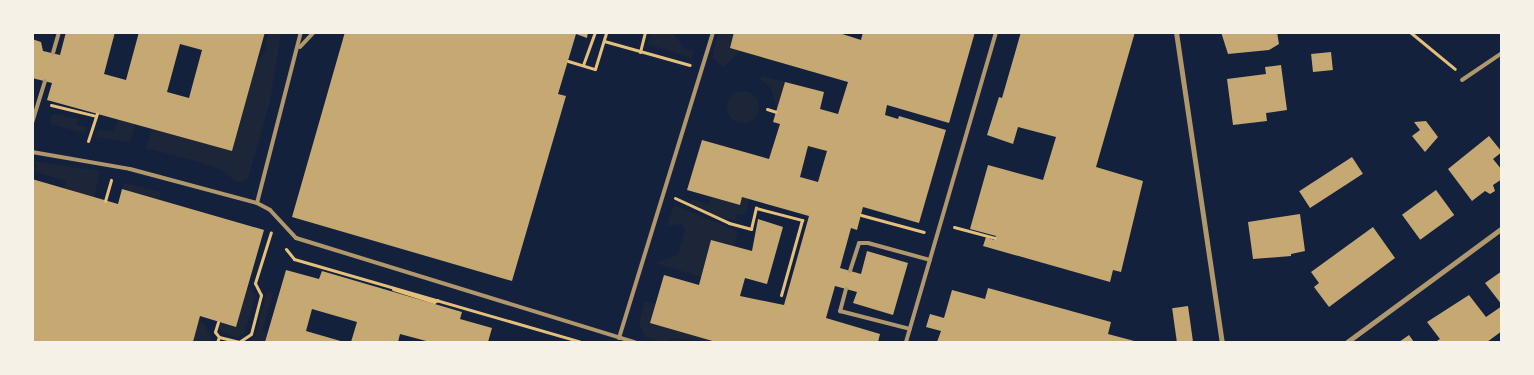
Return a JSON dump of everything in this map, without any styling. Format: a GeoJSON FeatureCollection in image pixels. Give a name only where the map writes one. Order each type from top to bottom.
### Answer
{"type":"FeatureCollection","features":[{"type":"Feature","properties":{"kind":"street"},"geometry":{"type":"LineString","coordinates":[[1176,32],[1222,342]]}},
{"type":"Feature","properties":{"kind":"street"},"geometry":{"type":"LineString","coordinates":[[1347,342],[1502,228]]}},
{"type":"Feature","properties":{"kind":"lane"},"geometry":{"type":"LineString","coordinates":[[53,53],[59,32]]}},
{"type":"Feature","properties":{"kind":"lane"},"geometry":{"type":"LineString","coordinates":[[257,203],[300,47],[301,32]]}},
{"type":"Feature","properties":{"kind":"lane"},"geometry":{"type":"LineString","coordinates":[[619,338],[713,32]]}},
{"type":"Feature","properties":{"kind":"lane"},"geometry":{"type":"LineString","coordinates":[[906,342],[996,32]]}},
{"type":"Feature","properties":{"kind":"lane"},"geometry":{"type":"LineString","coordinates":[[300,47],[314,33]]}},
{"type":"Feature","properties":{"kind":"lane"},"geometry":{"type":"LineString","coordinates":[[1462,80],[1502,53]]}},
{"type":"Feature","properties":{"kind":"lane"},"geometry":{"type":"LineString","coordinates":[[32,122],[46,81]]}},
{"type":"Feature","properties":{"kind":"lane"},"geometry":{"type":"LineString","coordinates":[[32,152],[130,169],[257,203],[270,210],[296,238],[635,342]]}},
{"type":"Feature","properties":{"kind":"lane"},"geometry":{"type":"LineString","coordinates":[[850,271],[859,243],[868,243],[930,260]]}},
{"type":"Feature","properties":{"kind":"lane"},"geometry":{"type":"LineString","coordinates":[[846,289],[840,311],[910,329]]}},
{"type":"Feature","properties":{"kind":"path"},"geometry":{"type":"LineString","coordinates":[[583,65],[595,32]]}},
{"type":"Feature","properties":{"kind":"path"},"geometry":{"type":"LineString","coordinates":[[568,61],[596,69],[606,32]]}},
{"type":"Feature","properties":{"kind":"path"},"geometry":{"type":"LineString","coordinates":[[640,52],[645,32]]}},
{"type":"Feature","properties":{"kind":"path"},"geometry":{"type":"LineString","coordinates":[[1410,32],[1455,69],[1462,80]]}},
{"type":"Feature","properties":{"kind":"path"},"geometry":{"type":"LineString","coordinates":[[604,40],[690,65]]}},
{"type":"Feature","properties":{"kind":"path"},"geometry":{"type":"LineString","coordinates":[[49,112],[51,105],[96,114],[88,141]]}},
{"type":"Feature","properties":{"kind":"path"},"geometry":{"type":"LineString","coordinates":[[766,109],[776,112]]}},
{"type":"Feature","properties":{"kind":"path"},"geometry":{"type":"LineString","coordinates":[[663,191],[729,223],[751,229],[756,208],[802,220],[781,295]]}},
{"type":"Feature","properties":{"kind":"path"},"geometry":{"type":"LineString","coordinates":[[861,215],[937,236]]}},
{"type":"Feature","properties":{"kind":"path"},"geometry":{"type":"LineString","coordinates":[[951,226],[995,238]]}},
{"type":"Feature","properties":{"kind":"path"},"geometry":{"type":"LineString","coordinates":[[218,322],[214,332],[219,337],[239,342],[251,334],[261,295],[255,284],[258,268],[268,234],[271,232],[277,238]]}},
{"type":"Feature","properties":{"kind":"path"},"geometry":{"type":"LineString","coordinates":[[283,245],[294,259],[393,289],[439,299],[565,338],[584,342]]}},
{"type":"Feature","properties":{"kind":"path"},"geometry":{"type":"LineString","coordinates":[[217,342],[219,337]]}},
{"type":"Feature","properties":{"kind":"path"},"geometry":{"type":"LineString","coordinates":[[564,342],[565,338]]}},
{"type":"Feature","properties":{"kind":"shaded area"},"geometry":{"type":"Polygon","coordinates":[[[268,33],[281,33],[270,101],[248,178],[241,182],[235,181],[222,170],[146,148],[152,128],[232,150],[257,61],[265,53],[268,33]]]}},
{"type":"Feature","properties":{"kind":"shaded area"},"geometry":{"type":"Polygon","coordinates":[[[651,33],[673,33],[684,48],[694,51],[692,58],[648,44],[651,33]]]}},
{"type":"Feature","properties":{"kind":"shaded area"},"geometry":{"type":"Polygon","coordinates":[[[718,33],[734,33],[730,47],[741,51],[723,67],[712,58],[718,33]]]}},
{"type":"Feature","properties":{"kind":"shaded area"},"geometry":{"type":"Polygon","coordinates":[[[762,76],[785,82],[777,110],[771,88],[760,79],[762,76]]]}},
{"type":"Feature","properties":{"kind":"shaded area"},"geometry":{"type":"Polygon","coordinates":[[[743,91],[749,92],[754,96],[758,101],[758,113],[754,118],[749,122],[743,123],[737,122],[732,118],[728,113],[727,107],[728,101],[732,96],[737,92],[743,91]]]}},
{"type":"Feature","properties":{"kind":"shaded area"},"geometry":{"type":"Polygon","coordinates":[[[55,114],[79,119],[77,125],[86,127],[84,133],[51,124],[51,116],[55,114]]]}},
{"type":"Feature","properties":{"kind":"shaded area"},"geometry":{"type":"Polygon","coordinates":[[[118,119],[135,124],[130,142],[96,137],[98,130],[114,131],[118,119]]]}},
{"type":"Feature","properties":{"kind":"shaded area"},"geometry":{"type":"Polygon","coordinates":[[[32,161],[100,171],[94,198],[64,189],[66,181],[35,172],[37,165],[32,161]]]}},
{"type":"Feature","properties":{"kind":"shaded area"},"geometry":{"type":"Polygon","coordinates":[[[124,183],[161,192],[159,199],[122,189],[124,183]]]}},
{"type":"Feature","properties":{"kind":"shaded area"},"geometry":{"type":"Polygon","coordinates":[[[711,197],[740,205],[742,197],[749,199],[745,215],[738,214],[736,220],[716,216],[690,203],[691,199],[709,204],[711,197]]]}},
{"type":"Feature","properties":{"kind":"shaded area"},"geometry":{"type":"Polygon","coordinates":[[[674,205],[738,232],[734,246],[711,240],[701,277],[655,263],[678,255],[685,228],[681,224],[667,226],[674,205]]]}},
{"type":"Feature","properties":{"kind":"shaded area"},"geometry":{"type":"Polygon","coordinates":[[[250,288],[256,295],[244,334],[238,338],[222,332],[218,328],[221,322],[236,326],[247,290],[250,288]]]}},
{"type":"Feature","properties":{"kind":"shaded area"},"geometry":{"type":"Polygon","coordinates":[[[267,292],[273,293],[262,331],[268,333],[265,342],[249,342],[255,336],[267,292]]]}},
{"type":"Feature","properties":{"kind":"shaded area"},"geometry":{"type":"Polygon","coordinates":[[[645,301],[656,304],[650,323],[716,342],[675,338],[664,342],[645,337],[639,323],[645,301]]]}},
{"type":"Feature","properties":{"kind":"shaded area"},"geometry":{"type":"Polygon","coordinates":[[[199,321],[203,322],[211,337],[210,342],[193,342],[199,321]]]}},
{"type":"Feature","properties":{"kind":"building"},"geometry":{"type":"Polygon","coordinates":[[[66,32],[115,32],[104,74],[126,80],[139,32],[265,32],[232,151],[47,100],[52,83],[32,78],[32,39],[41,42],[43,51],[60,55],[66,32]],[[180,44],[167,92],[189,98],[202,50],[180,44]]]}},
{"type":"Feature","properties":{"kind":"building"},"geometry":{"type":"Polygon","coordinates":[[[345,32],[588,32],[587,38],[576,34],[558,94],[566,96],[512,281],[292,217],[345,32]]]}},
{"type":"Feature","properties":{"kind":"building"},"geometry":{"type":"Polygon","coordinates":[[[734,32],[836,32],[861,40],[863,32],[975,32],[949,123],[887,105],[885,115],[898,119],[899,116],[946,130],[919,223],[863,207],[857,230],[851,228],[840,268],[861,274],[867,251],[908,263],[893,315],[853,303],[857,292],[835,286],[826,318],[880,334],[878,342],[716,342],[650,323],[664,275],[699,285],[711,240],[752,251],[758,219],[783,227],[767,284],[745,278],[740,296],[784,305],[809,216],[742,197],[740,205],[687,190],[702,140],[769,159],[780,124],[773,122],[785,82],[824,92],[820,109],[838,114],[848,82],[730,48],[734,32]],[[808,146],[800,177],[818,182],[827,151],[808,146]]]}},
{"type":"Feature","properties":{"kind":"building"},"geometry":{"type":"Polygon","coordinates":[[[1021,32],[1135,32],[1096,167],[1143,181],[1121,272],[1113,270],[1110,282],[983,246],[986,237],[994,240],[996,236],[970,229],[988,165],[1043,180],[1056,137],[1018,127],[1013,144],[987,135],[999,97],[1002,98],[1021,32]]]}},
{"type":"Feature","properties":{"kind":"building"},"geometry":{"type":"Polygon","coordinates":[[[1221,32],[1277,32],[1279,44],[1269,50],[1228,54],[1221,32]]]}},
{"type":"Feature","properties":{"kind":"building"},"geometry":{"type":"Polygon","coordinates":[[[1331,52],[1333,70],[1313,72],[1311,54],[1331,52]]]}},
{"type":"Feature","properties":{"kind":"building"},"geometry":{"type":"Polygon","coordinates":[[[1281,65],[1287,110],[1266,113],[1267,121],[1233,125],[1227,79],[1266,74],[1265,67],[1281,65]]]}},
{"type":"Feature","properties":{"kind":"building"},"geometry":{"type":"Polygon","coordinates":[[[1426,121],[1438,137],[1425,152],[1412,136],[1420,130],[1414,122],[1426,121]]]}},
{"type":"Feature","properties":{"kind":"building"},"geometry":{"type":"Polygon","coordinates":[[[1489,136],[1502,152],[1493,159],[1502,170],[1502,179],[1493,185],[1495,191],[1490,194],[1485,191],[1472,201],[1448,169],[1489,136]]]}},
{"type":"Feature","properties":{"kind":"building"},"geometry":{"type":"Polygon","coordinates":[[[1352,157],[1363,174],[1310,208],[1299,191],[1352,157]]]}},
{"type":"Feature","properties":{"kind":"building"},"geometry":{"type":"Polygon","coordinates":[[[32,179],[118,204],[122,189],[264,230],[236,327],[200,316],[193,342],[32,342],[32,179]]]}},
{"type":"Feature","properties":{"kind":"building"},"geometry":{"type":"Polygon","coordinates":[[[1436,190],[1454,215],[1420,240],[1402,215],[1436,190]]]}},
{"type":"Feature","properties":{"kind":"building"},"geometry":{"type":"Polygon","coordinates":[[[1300,214],[1305,251],[1291,254],[1291,256],[1253,259],[1248,222],[1300,214]]]}},
{"type":"Feature","properties":{"kind":"building"},"geometry":{"type":"Polygon","coordinates":[[[1373,227],[1395,258],[1329,307],[1314,287],[1319,283],[1311,272],[1373,227]]]}},
{"type":"Feature","properties":{"kind":"building"},"geometry":{"type":"Polygon","coordinates":[[[286,270],[319,279],[322,271],[462,312],[460,319],[492,328],[488,342],[430,342],[400,334],[398,342],[351,342],[357,322],[312,309],[306,331],[344,342],[265,342],[286,270]]]}},
{"type":"Feature","properties":{"kind":"building"},"geometry":{"type":"Polygon","coordinates":[[[1502,271],[1502,305],[1485,283],[1502,271]]]}},
{"type":"Feature","properties":{"kind":"building"},"geometry":{"type":"Polygon","coordinates":[[[988,288],[1111,322],[1108,334],[1138,342],[937,342],[941,331],[926,327],[930,314],[944,318],[952,290],[985,299],[988,288]]]}},
{"type":"Feature","properties":{"kind":"building"},"geometry":{"type":"Polygon","coordinates":[[[1469,295],[1486,317],[1502,306],[1502,331],[1487,342],[1435,342],[1440,339],[1427,322],[1469,295]]]}},
{"type":"Feature","properties":{"kind":"building"},"geometry":{"type":"Polygon","coordinates":[[[1188,306],[1193,342],[1177,342],[1172,308],[1188,306]]]}},
{"type":"Feature","properties":{"kind":"building"},"geometry":{"type":"Polygon","coordinates":[[[1409,335],[1414,342],[1399,342],[1409,335]]]}}]}
